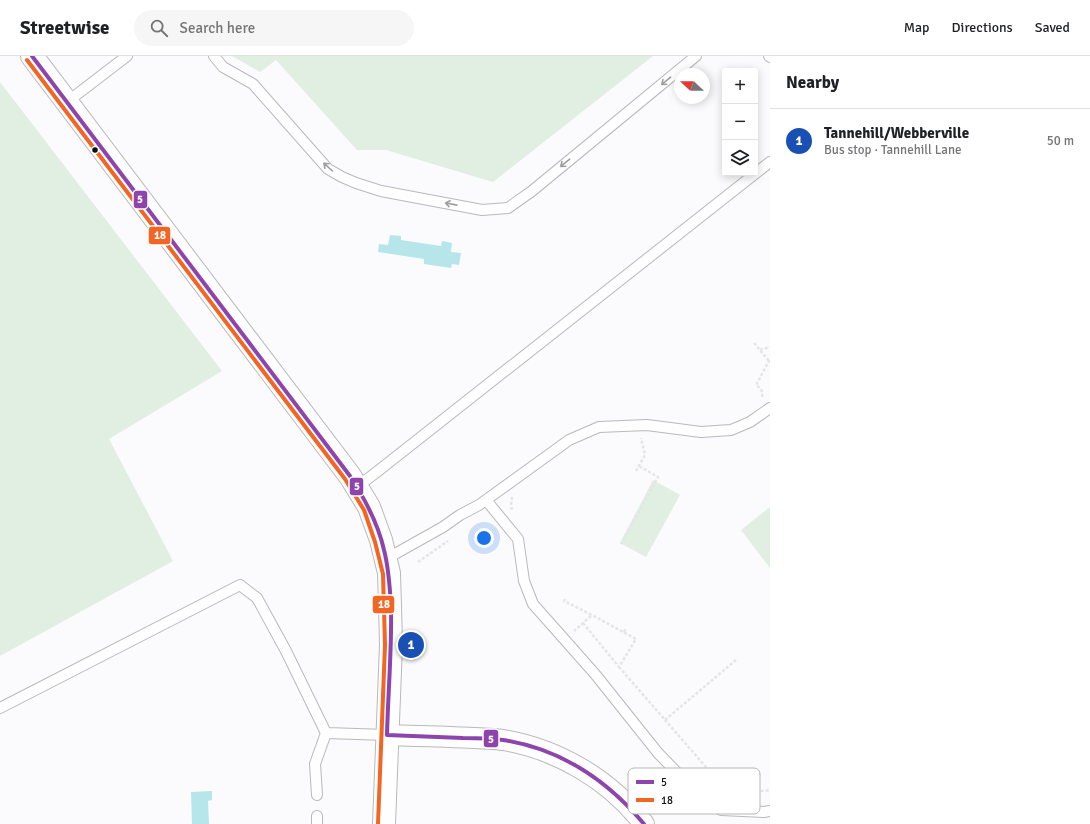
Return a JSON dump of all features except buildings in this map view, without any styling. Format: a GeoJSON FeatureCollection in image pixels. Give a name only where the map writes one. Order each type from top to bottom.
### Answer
{"type":"FeatureCollection","features":[{"type":"Feature","properties":{"kind":"street"},"geometry":{"type":"LineString","coordinates":[[32,56],[357,487],[369,507],[382,540],[389,573],[391,645],[384,824]]}},
{"type":"Feature","properties":{"kind":"street"},"geometry":{"type":"LineString","coordinates":[[387,735],[483,738],[526,746],[569,762],[607,787],[628,806]]}},
{"type":"Feature","properties":{"kind":"street"},"geometry":{"type":"LineString","coordinates":[[635,814],[644,824]]}},
{"type":"Feature","properties":{"kind":"lane"},"geometry":{"type":"LineString","coordinates":[[67,102],[127,56]]}},
{"type":"Feature","properties":{"kind":"lane"},"geometry":{"type":"LineString","coordinates":[[214,56],[223,67],[253,84],[328,169],[356,183],[381,190],[482,210],[508,208],[538,186],[696,56]]}},
{"type":"Feature","properties":{"kind":"lane"},"geometry":{"type":"LineString","coordinates":[[357,487],[770,162]]}},
{"type":"Feature","properties":{"kind":"lane"},"geometry":{"type":"LineString","coordinates":[[386,559],[443,527],[486,500],[569,440],[598,427],[647,424],[701,432],[730,430],[750,422],[770,408]]}},
{"type":"Feature","properties":{"kind":"lane"},"geometry":{"type":"LineString","coordinates":[[486,500],[518,539],[524,581],[533,604],[595,674],[658,753],[673,768]]}},
{"type":"Feature","properties":{"kind":"lane"},"geometry":{"type":"LineString","coordinates":[[0,708],[240,585],[258,598],[326,733],[315,764],[317,795]]}},
{"type":"Feature","properties":{"kind":"lane"},"geometry":{"type":"LineString","coordinates":[[326,733],[387,735]]}},
{"type":"Feature","properties":{"kind":"lane"},"geometry":{"type":"LineString","coordinates":[[760,812],[770,811]]}},
{"type":"Feature","properties":{"kind":"path"},"geometry":{"type":"LineString","coordinates":[[754,343],[769,360],[756,385],[763,392],[762,397]]}},
{"type":"Feature","properties":{"kind":"path"},"geometry":{"type":"LineString","coordinates":[[760,350],[770,347]]}},
{"type":"Feature","properties":{"kind":"path"},"geometry":{"type":"LineString","coordinates":[[635,437],[645,438]]}},
{"type":"Feature","properties":{"kind":"path"},"geometry":{"type":"LineString","coordinates":[[636,471],[645,455],[641,438]]}},
{"type":"Feature","properties":{"kind":"path"},"geometry":{"type":"LineString","coordinates":[[621,544],[658,477],[639,466]]}},
{"type":"Feature","properties":{"kind":"path"},"geometry":{"type":"LineString","coordinates":[[512,496],[511,504],[513,514]]}},
{"type":"Feature","properties":{"kind":"path"},"geometry":{"type":"LineString","coordinates":[[565,599],[564,601],[636,639],[619,667]]}},
{"type":"Feature","properties":{"kind":"path"},"geometry":{"type":"LineString","coordinates":[[573,632],[592,615]]}},
{"type":"Feature","properties":{"kind":"path"},"geometry":{"type":"LineString","coordinates":[[583,623],[707,768]]}},
{"type":"Feature","properties":{"kind":"path"},"geometry":{"type":"LineString","coordinates":[[624,632],[626,628]]}},
{"type":"Feature","properties":{"kind":"path"},"geometry":{"type":"LineString","coordinates":[[665,720],[736,660]]}},
{"type":"Feature","properties":{"kind":"path"},"geometry":{"type":"LineString","coordinates":[[760,792],[770,790]]}},
{"type":"Feature","properties":{"kind":"green space"},"geometry":{"type":"Polygon","coordinates":[[[232,56],[653,56],[493,182],[386,150],[357,150],[276,60],[260,72],[232,56]]]}},
{"type":"Feature","properties":{"kind":"green space"},"geometry":{"type":"Polygon","coordinates":[[[0,82],[222,371],[109,439],[173,561],[0,656],[0,82]]]}},
{"type":"Feature","properties":{"kind":"green space"},"geometry":{"type":"Polygon","coordinates":[[[653,480],[680,495],[646,557],[620,543],[653,480]]]}},
{"type":"Feature","properties":{"kind":"green space"},"geometry":{"type":"Polygon","coordinates":[[[770,507],[770,568],[741,530],[770,507]]]}},
{"type":"Feature","properties":{"kind":"water"},"geometry":{"type":"Polygon","coordinates":[[[390,235],[401,236],[401,240],[441,246],[442,241],[452,243],[451,252],[461,253],[459,265],[452,264],[451,268],[424,264],[424,259],[378,252],[379,244],[388,245],[390,235]]]}},
{"type":"Feature","properties":{"kind":"water"},"geometry":{"type":"Polygon","coordinates":[[[212,791],[212,800],[208,801],[209,824],[192,824],[191,792],[212,791]]]}},
{"type":"Feature","properties":{"kind":"transit line","name":"5"},"geometry":{"type":"LineString","coordinates":[[32,56],[350,476],[366,502],[375,521],[381,540],[387,564],[390,586],[391,639],[387,735],[483,738],[524,744],[563,759],[581,769],[598,780],[628,806]]}},
{"type":"Feature","properties":{"kind":"transit line","name":"18"},"geometry":{"type":"LineString","coordinates":[[27,60],[345,479],[364,510],[375,542],[383,574],[385,645],[378,824]]}},
{"type":"Feature","properties":{"kind":"transit line","name":"5"},"geometry":{"type":"LineString","coordinates":[[635,814],[644,824]]}},
{"type":"Feature","properties":{"kind":"place","name":"Tannehill/Webberville"},"geometry":{"type":"Point","coordinates":[411,645]}}]}
